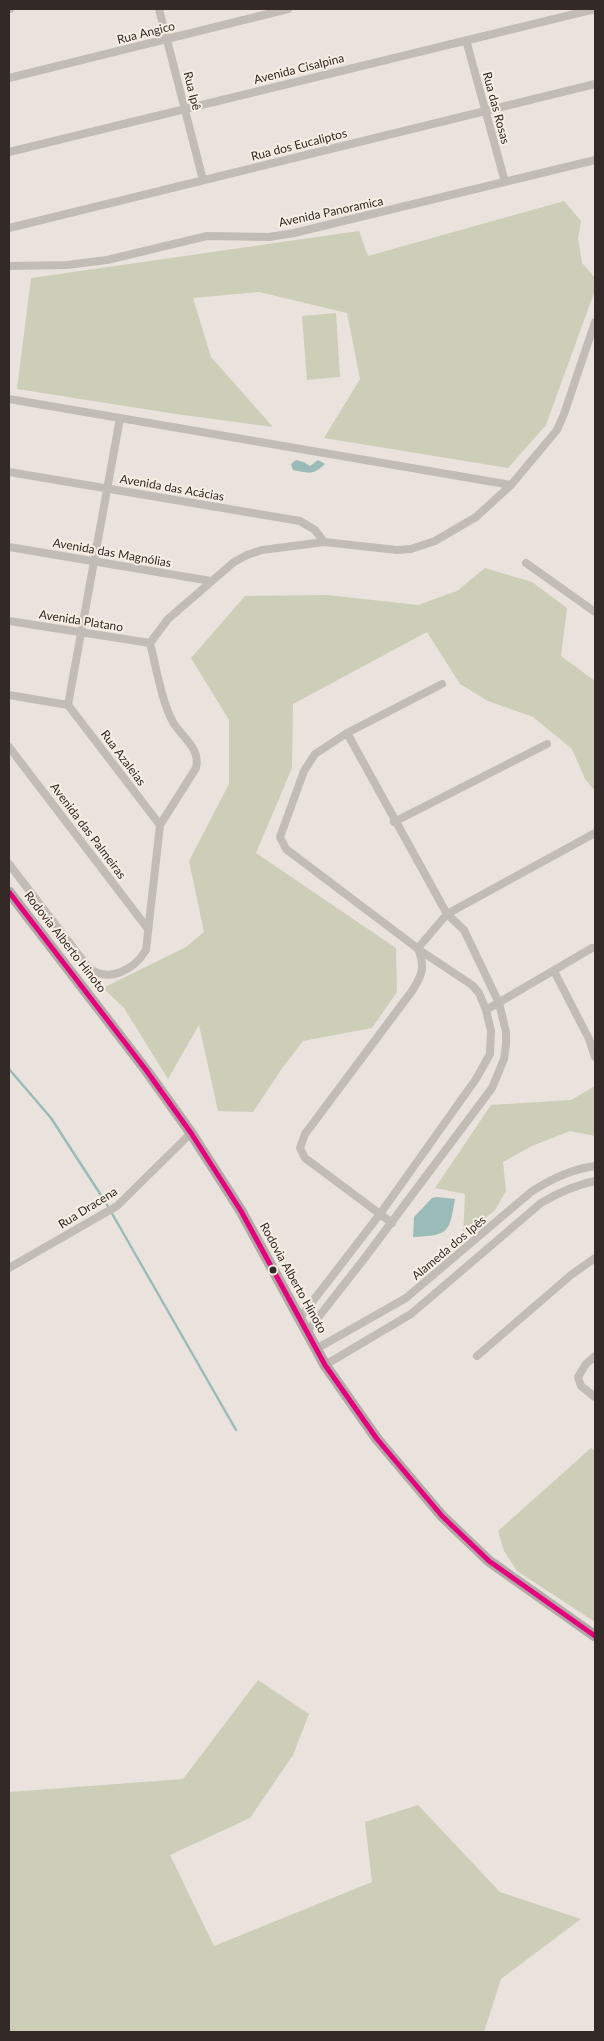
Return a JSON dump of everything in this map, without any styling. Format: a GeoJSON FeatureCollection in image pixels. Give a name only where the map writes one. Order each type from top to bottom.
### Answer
{"type":"FeatureCollection","features":[{"type":"Feature","properties":{"kind":"main road","name":"Rodovia Alberto Hinoto"},"geometry":{"type":"LineString","coordinates":[[9,892],[146,1070],[191,1134],[241,1211],[306,1333],[325,1364],[382,1446],[455,1529],[490,1561],[595,1636]]}},
{"type":"Feature","properties":{"kind":"street","name":"Rua Ipê"},"geometry":{"type":"LineString","coordinates":[[159,9],[203,180]]}},
{"type":"Feature","properties":{"kind":"street","name":"Rua Angico"},"geometry":{"type":"LineString","coordinates":[[9,78],[288,9]]}},
{"type":"Feature","properties":{"kind":"street","name":"Avenida Cisalpina"},"geometry":{"type":"LineString","coordinates":[[9,152],[595,9]]}},
{"type":"Feature","properties":{"kind":"street","name":"Rua das Rosas"},"geometry":{"type":"LineString","coordinates":[[466,40],[506,182]]}},
{"type":"Feature","properties":{"kind":"street","name":"Rua dos Eucaliptos"},"geometry":{"type":"LineString","coordinates":[[9,228],[595,84]]}},
{"type":"Feature","properties":{"kind":"street","name":"Avenida Panoramica"},"geometry":{"type":"LineString","coordinates":[[9,266],[67,265],[107,260],[207,236],[269,236],[294,233],[595,160]]}},
{"type":"Feature","properties":{"kind":"street"},"geometry":{"type":"LineString","coordinates":[[9,864],[88,968],[95,974],[104,976],[115,974],[130,968],[141,958],[146,950],[160,825],[196,768],[198,759],[170,716],[150,643],[168,619],[234,562],[247,555],[262,550],[324,542],[397,550],[411,549],[435,541],[457,530],[476,517],[511,485],[557,430],[595,322]]}},
{"type":"Feature","properties":{"kind":"street"},"geometry":{"type":"LineString","coordinates":[[9,399],[511,485]]}},
{"type":"Feature","properties":{"kind":"street"},"geometry":{"type":"LineString","coordinates":[[9,695],[68,705],[120,418]]}},
{"type":"Feature","properties":{"kind":"street","name":"Avenida das Acácias"},"geometry":{"type":"LineString","coordinates":[[9,472],[300,521],[315,530],[324,542]]}},
{"type":"Feature","properties":{"kind":"street","name":"Avenida das Magnólias"},"geometry":{"type":"LineString","coordinates":[[9,547],[211,581]]}},
{"type":"Feature","properties":{"kind":"street"},"geometry":{"type":"LineString","coordinates":[[526,563],[595,612]]}},
{"type":"Feature","properties":{"kind":"street","name":"Avenida Platano"},"geometry":{"type":"LineString","coordinates":[[9,621],[150,643]]}},
{"type":"Feature","properties":{"kind":"street"},"geometry":{"type":"LineString","coordinates":[[299,1319],[380,1214],[476,1079],[490,1054],[491,1031],[486,1010],[479,994],[472,985],[418,948],[286,849],[280,837],[309,761],[325,746],[347,732],[442,684]]}},
{"type":"Feature","properties":{"kind":"street","name":"Rua Azaleias"},"geometry":{"type":"LineString","coordinates":[[68,705],[160,825]]}},
{"type":"Feature","properties":{"kind":"street"},"geometry":{"type":"LineString","coordinates":[[306,1333],[392,1223],[492,1088],[504,1059],[506,1044],[506,1032],[499,1003],[464,930],[447,914],[394,822],[347,732]]}},
{"type":"Feature","properties":{"kind":"street"},"geometry":{"type":"LineString","coordinates":[[394,822],[547,744]]}},
{"type":"Feature","properties":{"kind":"street","name":"Avenida das Palmeiras"},"geometry":{"type":"LineString","coordinates":[[9,746],[148,929]]}},
{"type":"Feature","properties":{"kind":"street"},"geometry":{"type":"LineString","coordinates":[[418,948],[447,914],[595,833]]}},
{"type":"Feature","properties":{"kind":"street"},"geometry":{"type":"LineString","coordinates":[[392,1223],[305,1158],[301,1154],[300,1148],[304,1134],[419,980],[423,961],[418,948]]}},
{"type":"Feature","properties":{"kind":"street"},"geometry":{"type":"LineString","coordinates":[[486,1010],[592,948]]}},
{"type":"Feature","properties":{"kind":"street"},"geometry":{"type":"LineString","coordinates":[[554,971],[589,1039],[595,1056]]}},
{"type":"Feature","properties":{"kind":"street","name":"Rua Dracena"},"geometry":{"type":"LineString","coordinates":[[9,1268],[117,1206],[191,1134]]}},
{"type":"Feature","properties":{"kind":"street","name":"Alameda dos Ipês"},"geometry":{"type":"LineString","coordinates":[[316,1349],[406,1298],[531,1192],[550,1180],[570,1171],[595,1166]]}},
{"type":"Feature","properties":{"kind":"street","name":"Alameda dos Ipês"},"geometry":{"type":"LineString","coordinates":[[325,1364],[384,1331],[415,1311],[540,1202],[561,1191],[595,1181]]}},
{"type":"Feature","properties":{"kind":"street"},"geometry":{"type":"LineString","coordinates":[[355,1246],[367,1255]]}},
{"type":"Feature","properties":{"kind":"street"},"geometry":{"type":"LineString","coordinates":[[477,1356],[571,1275],[595,1258]]}},
{"type":"Feature","properties":{"kind":"street"},"geometry":{"type":"LineString","coordinates":[[342,1265],[354,1273]]}},
{"type":"Feature","properties":{"kind":"street"},"geometry":{"type":"LineString","coordinates":[[406,1298],[415,1311]]}},
{"type":"Feature","properties":{"kind":"street"},"geometry":{"type":"LineString","coordinates":[[375,1316],[384,1331]]}},
{"type":"Feature","properties":{"kind":"street"},"geometry":{"type":"LineString","coordinates":[[595,1356],[586,1364],[578,1377],[581,1386],[595,1397]]}},
{"type":"Feature","properties":{"kind":"green space"},"geometry":{"type":"Polygon","coordinates":[[[564,201],[581,221],[578,238],[582,263],[595,278],[595,290],[546,425],[508,468],[324,438],[360,379],[347,313],[259,292],[193,298],[211,357],[273,427],[17,389],[31,278],[359,231],[368,256],[564,201]]]}},
{"type":"Feature","properties":{"kind":"green space"},"geometry":{"type":"Polygon","coordinates":[[[336,313],[340,377],[307,380],[302,316],[336,313]]]}},
{"type":"Feature","properties":{"kind":"green space"},"geometry":{"type":"Polygon","coordinates":[[[485,568],[532,582],[567,608],[561,656],[595,681],[595,791],[585,779],[572,749],[533,717],[488,701],[460,684],[427,632],[293,704],[292,768],[256,853],[396,948],[397,992],[372,1028],[303,1041],[253,1112],[218,1111],[199,1025],[168,1079],[124,1008],[103,988],[186,947],[204,932],[189,861],[229,784],[229,720],[191,658],[245,596],[327,595],[418,605],[457,591],[485,568]]]}},
{"type":"Feature","properties":{"kind":"green space"},"geometry":{"type":"Polygon","coordinates":[[[595,1086],[595,1136],[570,1131],[532,1146],[503,1162],[506,1191],[495,1210],[463,1236],[465,1194],[435,1188],[491,1105],[571,1100],[595,1086]]]}},
{"type":"Feature","properties":{"kind":"green space"},"geometry":{"type":"Polygon","coordinates":[[[591,1448],[595,1451],[595,1622],[517,1571],[504,1551],[498,1531],[591,1448]]]}},
{"type":"Feature","properties":{"kind":"green space"},"geometry":{"type":"Polygon","coordinates":[[[258,1680],[309,1714],[293,1755],[250,1818],[170,1855],[214,1946],[372,1882],[365,1822],[418,1805],[500,1892],[581,1919],[501,1979],[484,2032],[9,2032],[9,1792],[183,1779],[258,1680]]]}},
{"type":"Feature","properties":{"kind":"water"},"geometry":{"type":"Polygon","coordinates":[[[296,460],[310,466],[318,460],[325,464],[313,472],[307,473],[293,470],[291,464],[296,460]]]}},
{"type":"Feature","properties":{"kind":"water"},"geometry":{"type":"Polygon","coordinates":[[[432,1198],[455,1199],[449,1226],[441,1233],[413,1237],[414,1217],[432,1198]]]}},
{"type":"Feature","properties":{"kind":"waterway"},"geometry":{"type":"LineString","coordinates":[[9,1069],[51,1118],[106,1203],[236,1430]]}},
{"type":"Feature","properties":{"kind":"transit line"},"geometry":{"type":"LineString","coordinates":[[9,892],[146,1070],[191,1133],[241,1211],[325,1365],[377,1439],[442,1516],[489,1561],[595,1636]]}}]}
